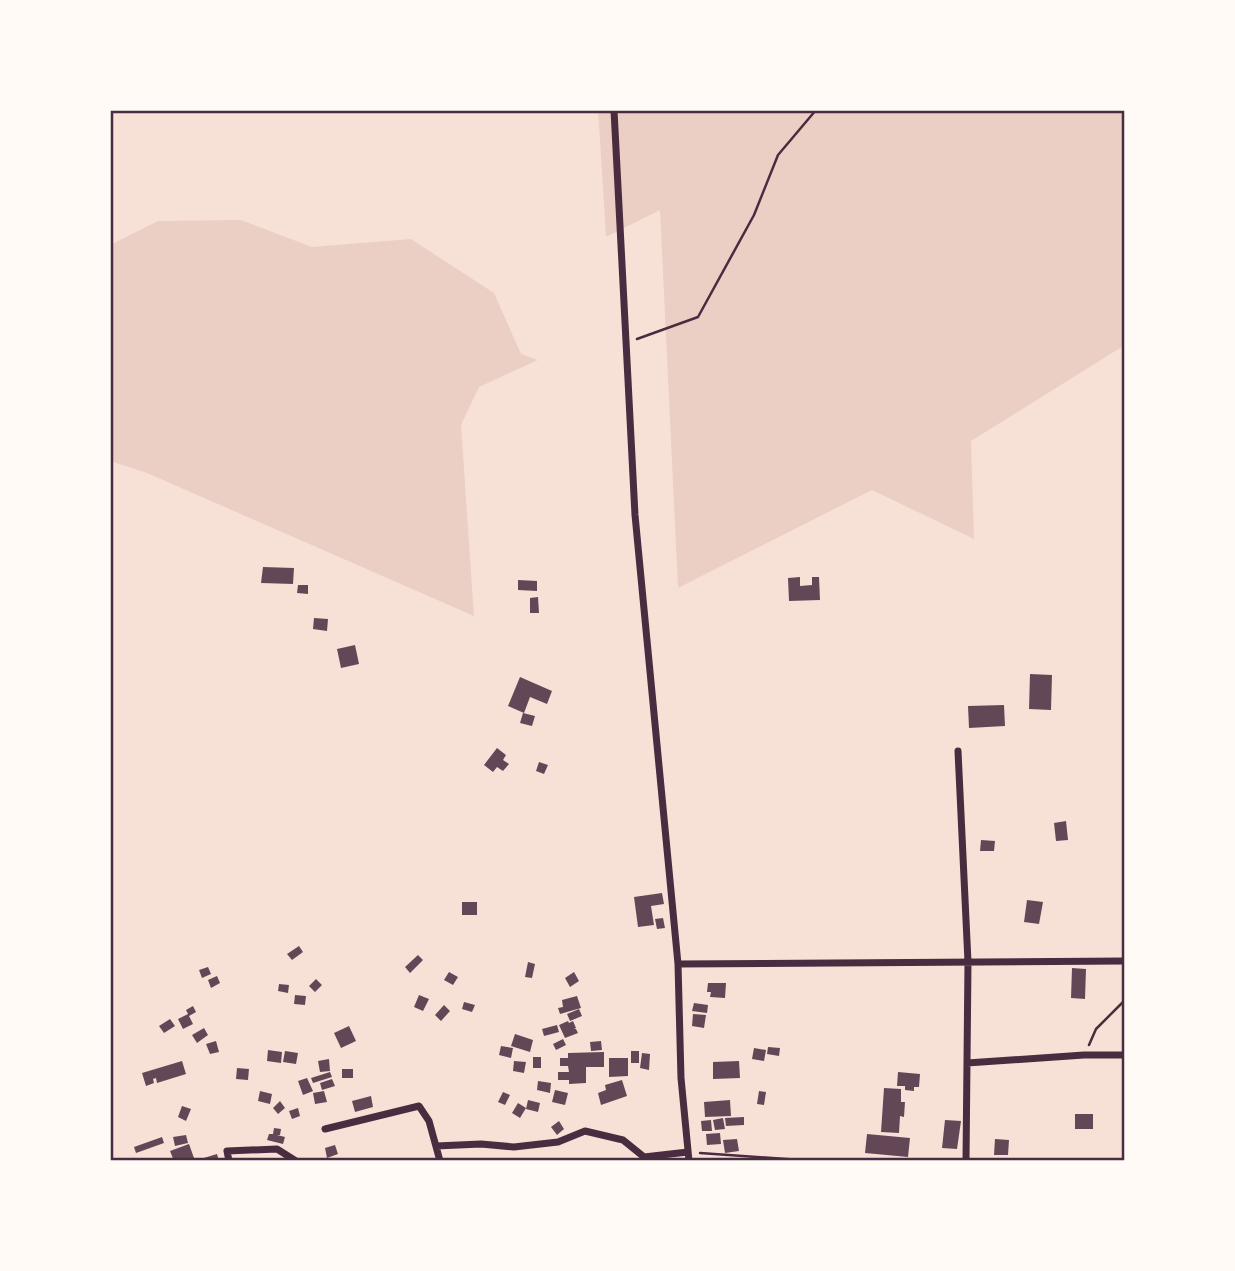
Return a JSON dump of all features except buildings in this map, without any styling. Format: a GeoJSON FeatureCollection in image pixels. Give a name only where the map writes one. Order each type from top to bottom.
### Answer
{"type":"FeatureCollection","features":[{"type":"Feature","properties":{"kind":"street"},"geometry":{"type":"LineString","coordinates":[[436,1146],[481,1144],[514,1147],[558,1142],[585,1130],[623,1140],[644,1157],[688,1156],[681,1078],[678,964],[635,515],[614,110]]}},
{"type":"Feature","properties":{"kind":"street"},"geometry":{"type":"LineString","coordinates":[[958,751],[968,962],[966,1161]]}},
{"type":"Feature","properties":{"kind":"street"},"geometry":{"type":"LineString","coordinates":[[678,964],[1125,961]]}},
{"type":"Feature","properties":{"kind":"street"},"geometry":{"type":"LineString","coordinates":[[967,1063],[1125,1055]]}},
{"type":"Feature","properties":{"kind":"street"},"geometry":{"type":"LineString","coordinates":[[324,1129],[419,1106],[429,1121],[440,1161]]}},
{"type":"Feature","properties":{"kind":"street"},"geometry":{"type":"LineString","coordinates":[[229,1161],[227,1151],[277,1149],[296,1161]]}},
{"type":"Feature","properties":{"kind":"path"},"geometry":{"type":"LineString","coordinates":[[626,342],[698,317],[754,215],[778,155],[816,110]]}},
{"type":"Feature","properties":{"kind":"path"},"geometry":{"type":"LineString","coordinates":[[1084,1055],[1096,1029],[1125,1000]]}},
{"type":"Feature","properties":{"kind":"path"},"geometry":{"type":"LineString","coordinates":[[688,1156],[815,1161]]}},
{"type":"Feature","properties":{"kind":"shaded area"},"geometry":{"type":"Polygon","coordinates":[[[598,110],[1125,110],[1125,345],[971,441],[974,539],[872,490],[678,588],[660,210],[606,237],[598,110]]]}},
{"type":"Feature","properties":{"kind":"shaded area"},"geometry":{"type":"Polygon","coordinates":[[[241,220],[312,247],[411,239],[494,293],[521,354],[538,360],[479,387],[461,425],[474,616],[147,473],[110,461],[110,245],[158,221],[241,220]]]}}]}
